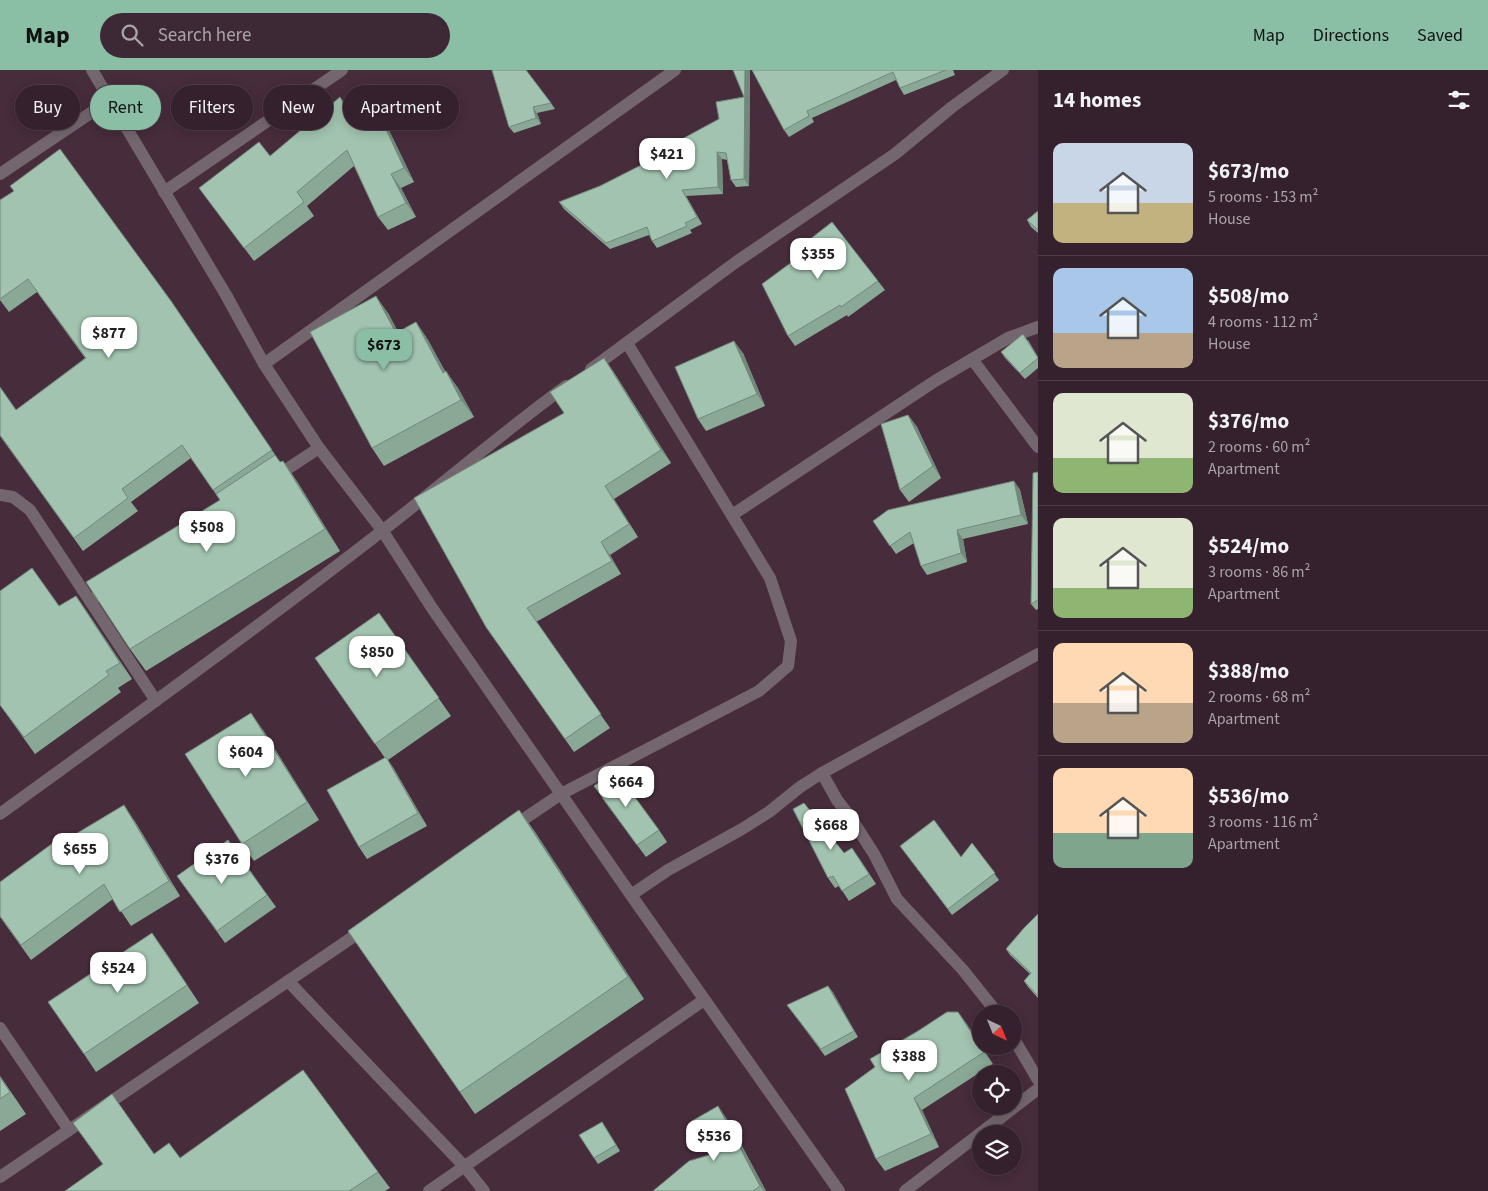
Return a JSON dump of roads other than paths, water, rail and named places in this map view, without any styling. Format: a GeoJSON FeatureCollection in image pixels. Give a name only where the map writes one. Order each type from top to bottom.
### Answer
{"type":"FeatureCollection","features":[{"type":"Feature","properties":{"kind":"street"},"geometry":{"type":"LineString","coordinates":[[92,70],[101,85]]}},
{"type":"Feature","properties":{"kind":"street"},"geometry":{"type":"LineString","coordinates":[[164,192],[342,70]]}},
{"type":"Feature","properties":{"kind":"street"},"geometry":{"type":"LineString","coordinates":[[264,364],[675,70]]}},
{"type":"Feature","properties":{"kind":"street"},"geometry":{"type":"LineString","coordinates":[[0,814],[156,701],[382,530],[522,418],[736,262],[894,154],[952,107],[1003,70]]}},
{"type":"Feature","properties":{"kind":"street"},"geometry":{"type":"LineString","coordinates":[[0,174],[90,113]]}},
{"type":"Feature","properties":{"kind":"street"},"geometry":{"type":"LineString","coordinates":[[128,130],[226,295],[264,364],[319,448],[382,530],[432,608],[630,895],[840,1191]]}},
{"type":"Feature","properties":{"kind":"street"},"geometry":{"type":"LineString","coordinates":[[732,515],[935,381],[1008,338],[1038,327]]}},
{"type":"Feature","properties":{"kind":"street"},"geometry":{"type":"LineString","coordinates":[[505,832],[561,794],[760,691],[788,666],[791,641],[770,578],[627,343]]}},
{"type":"Feature","properties":{"kind":"street"},"geometry":{"type":"LineString","coordinates":[[972,359],[1038,447]]}},
{"type":"Feature","properties":{"kind":"street"},"geometry":{"type":"LineString","coordinates":[[261,486],[319,448]]}},
{"type":"Feature","properties":{"kind":"street"},"geometry":{"type":"LineString","coordinates":[[0,495],[13,497],[30,510],[156,701]]}},
{"type":"Feature","properties":{"kind":"street"},"geometry":{"type":"LineString","coordinates":[[90,601],[123,579]]}},
{"type":"Feature","properties":{"kind":"street"},"geometry":{"type":"LineString","coordinates":[[630,895],[668,870],[769,812],[800,787],[822,773],[1038,654]]}},
{"type":"Feature","properties":{"kind":"street"},"geometry":{"type":"LineString","coordinates":[[822,773],[837,800],[874,854],[897,899],[963,970],[991,1005]]}},
{"type":"Feature","properties":{"kind":"street"},"geometry":{"type":"LineString","coordinates":[[0,1176],[376,920]]}},
{"type":"Feature","properties":{"kind":"street"},"geometry":{"type":"LineString","coordinates":[[288,981],[464,1167],[484,1191]]}},
{"type":"Feature","properties":{"kind":"street"},"geometry":{"type":"LineString","coordinates":[[429,1191],[704,1000]]}},
{"type":"Feature","properties":{"kind":"street"},"geometry":{"type":"LineString","coordinates":[[0,1028],[69,1130]]}},
{"type":"Feature","properties":{"kind":"street"},"geometry":{"type":"LineString","coordinates":[[1022,1053],[1038,1080]]}},
{"type":"Feature","properties":{"kind":"street"},"geometry":{"type":"LineString","coordinates":[[905,1191],[1038,1089]]}}]}
